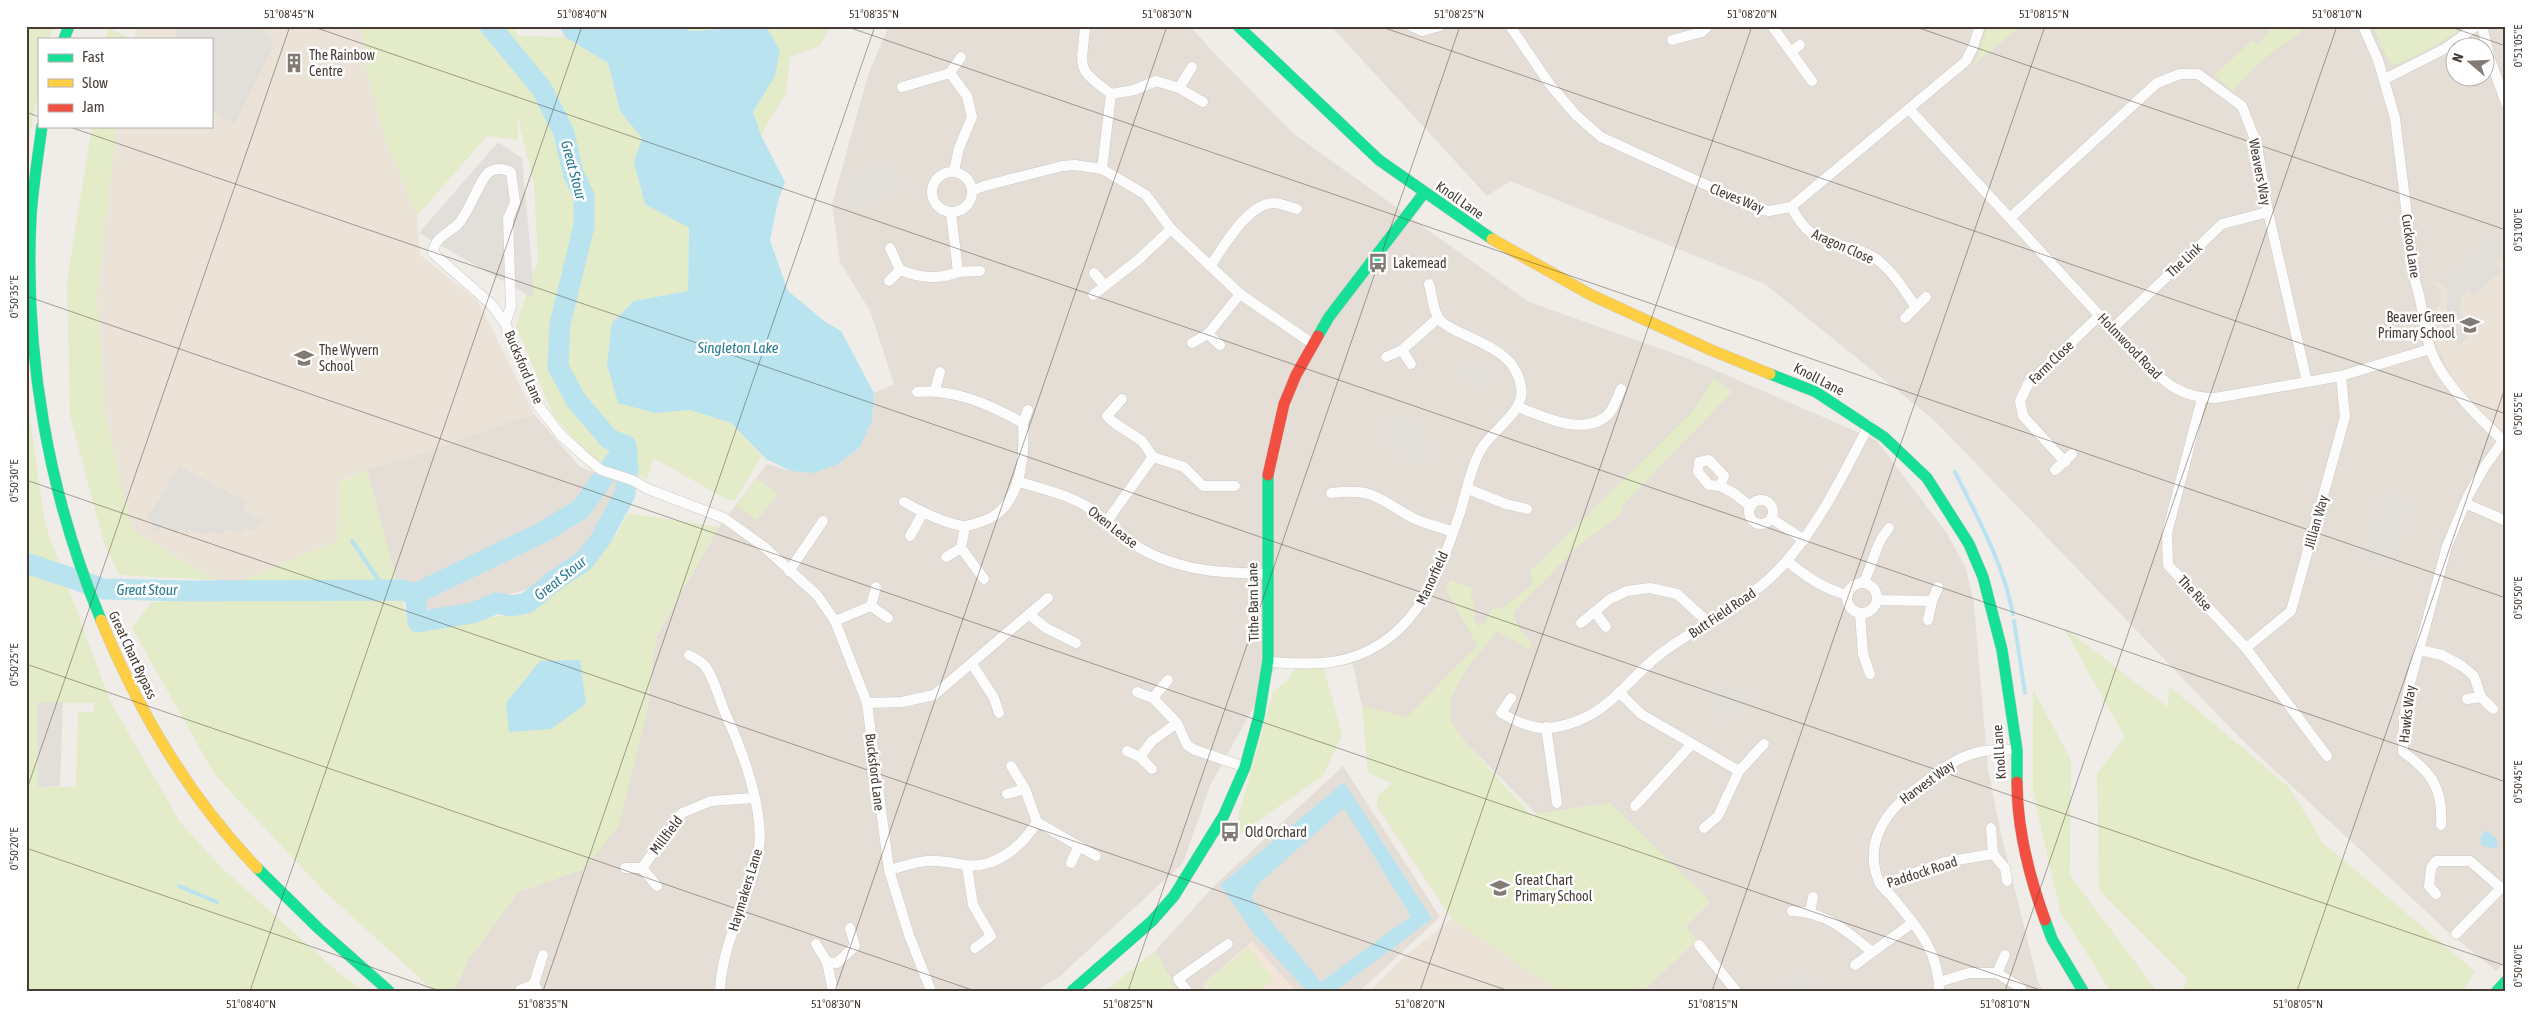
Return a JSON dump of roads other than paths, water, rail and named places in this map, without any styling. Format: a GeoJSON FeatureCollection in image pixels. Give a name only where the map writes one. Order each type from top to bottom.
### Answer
{"type":"FeatureCollection","features":[{"type":"Feature","properties":{"kind":"street"},"geometry":{"type":"LineString","coordinates":[[64,38],[69,26]]}},
{"type":"Feature","properties":{"kind":"street"},"geometry":{"type":"LineString","coordinates":[[1085,26],[1081,65],[1086,75],[1111,94],[1134,90],[1156,81],[1179,88],[1203,102]]}},
{"type":"Feature","properties":{"kind":"street","name":"Knoll Lane"},"geometry":{"type":"LineString","coordinates":[[1238,26],[1379,160],[1483,234],[1591,295],[1711,350],[1802,386],[1869,425],[1927,478],[1969,544],[1983,577],[1995,619],[2017,750],[2017,788],[2024,843],[2032,884],[2052,939],[2083,991]]}},
{"type":"Feature","properties":{"kind":"street"},"geometry":{"type":"LineString","coordinates":[[1411,26],[1422,31],[1440,26]]}},
{"type":"Feature","properties":{"kind":"street","name":"Cleves Way"},"geometry":{"type":"LineString","coordinates":[[1510,26],[1551,86],[1576,115],[1601,136],[1694,181],[1759,209],[1769,211],[1790,207]]}},
{"type":"Feature","properties":{"kind":"street"},"geometry":{"type":"LineString","coordinates":[[1672,40],[1702,32],[1708,26]]}},
{"type":"Feature","properties":{"kind":"street"},"geometry":{"type":"LineString","coordinates":[[1772,26],[1812,81]]}},
{"type":"Feature","properties":{"kind":"street"},"geometry":{"type":"LineString","coordinates":[[1790,207],[1966,61],[1974,47],[1980,26]]}},
{"type":"Feature","properties":{"kind":"street","name":"Cuckoo Lane"},"geometry":{"type":"LineString","coordinates":[[2363,26],[2385,79],[2395,118],[2415,280],[2422,299],[2430,349],[2452,388],[2505,442]]}},
{"type":"Feature","properties":{"kind":"street"},"geometry":{"type":"LineString","coordinates":[[2385,79],[2446,48],[2476,26]]}},
{"type":"Feature","properties":{"kind":"street"},"geometry":{"type":"LineString","coordinates":[[2482,26],[2490,59],[2506,103]]}},
{"type":"Feature","properties":{"kind":"street"},"geometry":{"type":"LineString","coordinates":[[1791,52],[1800,45]]}},
{"type":"Feature","properties":{"kind":"street"},"geometry":{"type":"LineString","coordinates":[[902,87],[950,73],[962,57]]}},
{"type":"Feature","properties":{"kind":"street"},"geometry":{"type":"LineString","coordinates":[[1179,88],[1192,67]]}},
{"type":"Feature","properties":{"kind":"street"},"geometry":{"type":"LineString","coordinates":[[950,73],[967,96],[972,117],[959,148],[954,171]]}},
{"type":"Feature","properties":{"kind":"street","name":"Weavers Way"},"geometry":{"type":"LineString","coordinates":[[2010,218],[2157,84],[2180,74],[2198,74],[2242,106],[2257,145],[2268,212],[2307,382]]}},
{"type":"Feature","properties":{"kind":"street"},"geometry":{"type":"LineString","coordinates":[[1102,169],[1111,94]]}},
{"type":"Feature","properties":{"kind":"street","name":"Holmwood Road"},"geometry":{"type":"LineString","coordinates":[[1909,109],[2160,380],[2202,398],[2215,398],[2341,376],[2430,349]]}},
{"type":"Feature","properties":{"kind":"street","name":"Great Chart Bypass"},"geometry":{"type":"LineString","coordinates":[[42,128],[30,222],[32,337],[45,438],[76,558],[93,603],[134,696],[211,814],[304,916],[389,991]]}},
{"type":"Feature","properties":{"kind":"street"},"geometry":{"type":"LineString","coordinates":[[972,192],[984,186],[1062,166],[1102,169],[1146,195],[1171,229],[1240,294],[1313,344]]}},
{"type":"Feature","properties":{"kind":"street","name":"Bucksford Lane"},"geometry":{"type":"LineString","coordinates":[[506,323],[511,307],[508,219],[516,202],[515,186],[511,172],[500,168],[488,173],[457,225],[447,231],[433,246],[433,253],[492,304],[506,323],[537,404],[560,434],[601,470],[632,480],[648,489],[724,518],[763,546],[817,595],[835,621],[867,703],[889,870],[928,990]]}},
{"type":"Feature","properties":{"kind":"street"},"geometry":{"type":"LineString","coordinates":[[954,171],[963,174],[970,182],[972,192],[966,206],[952,212],[942,210],[935,204],[931,194],[932,185],[937,177],[945,172],[954,171]]}},
{"type":"Feature","properties":{"kind":"street","name":"Tithe Barn Lane"},"geometry":{"type":"LineString","coordinates":[[1072,991],[1145,929],[1174,896],[1224,815],[1245,767],[1259,716],[1268,662],[1267,481],[1272,450],[1284,404],[1329,316],[1424,193]]}},
{"type":"Feature","properties":{"kind":"street"},"geometry":{"type":"LineString","coordinates":[[1210,266],[1247,216],[1262,205],[1274,203],[1297,209]]}},
{"type":"Feature","properties":{"kind":"street","name":"Aragon Close"},"geometry":{"type":"LineString","coordinates":[[1790,207],[1803,226],[1813,235],[1870,255],[1879,262],[1892,274],[1916,307]]}},
{"type":"Feature","properties":{"kind":"street"},"geometry":{"type":"LineString","coordinates":[[952,212],[958,272]]}},
{"type":"Feature","properties":{"kind":"street","name":"The Link"},"geometry":{"type":"LineString","coordinates":[[2112,329],[2222,224],[2268,212]]}},
{"type":"Feature","properties":{"kind":"street"},"geometry":{"type":"LineString","coordinates":[[1093,295],[1171,229]]}},
{"type":"Feature","properties":{"kind":"street"},"geometry":{"type":"LineString","coordinates":[[890,248],[900,270],[919,277],[934,278],[958,272],[980,271]]}},
{"type":"Feature","properties":{"kind":"street"},"geometry":{"type":"LineString","coordinates":[[889,281],[900,270]]}},
{"type":"Feature","properties":{"kind":"street"},"geometry":{"type":"LineString","coordinates":[[1094,273],[1105,286]]}},
{"type":"Feature","properties":{"kind":"street"},"geometry":{"type":"LineString","coordinates":[[1429,284],[1438,318],[1446,325],[1498,350],[1511,363],[1518,373],[1522,389],[1518,407],[1549,418],[1573,424],[1582,424],[1603,419],[1614,406],[1621,389]]}},
{"type":"Feature","properties":{"kind":"street"},"geometry":{"type":"LineString","coordinates":[[1192,343],[1208,334],[1240,294]]}},
{"type":"Feature","properties":{"kind":"street"},"geometry":{"type":"LineString","coordinates":[[1905,318],[1926,297]]}},
{"type":"Feature","properties":{"kind":"street","name":"Farm Close"},"geometry":{"type":"LineString","coordinates":[[2055,470],[2069,458],[2023,416],[2020,401],[2028,384],[2100,315]]}},
{"type":"Feature","properties":{"kind":"street"},"geometry":{"type":"LineString","coordinates":[[1386,357],[1402,350],[1438,318]]}},
{"type":"Feature","properties":{"kind":"street"},"geometry":{"type":"LineString","coordinates":[[1208,334],[1220,345]]}},
{"type":"Feature","properties":{"kind":"street"},"geometry":{"type":"LineString","coordinates":[[1402,350],[1411,364]]}},
{"type":"Feature","properties":{"kind":"street"},"geometry":{"type":"LineString","coordinates":[[935,390],[940,372]]}},
{"type":"Feature","properties":{"kind":"street","name":"Jillian Way"},"geometry":{"type":"LineString","coordinates":[[2246,648],[2291,611],[2345,417],[2341,376]]}},
{"type":"Feature","properties":{"kind":"street"},"geometry":{"type":"LineString","coordinates":[[917,392],[935,390],[994,407],[1023,423]]}},
{"type":"Feature","properties":{"kind":"street","name":"The Rise"},"geometry":{"type":"LineString","coordinates":[[2202,398],[2167,533],[2168,565],[2246,648],[2326,756]]}},
{"type":"Feature","properties":{"kind":"street"},"geometry":{"type":"LineString","coordinates":[[1122,399],[1107,416],[1142,441],[1153,457],[1184,467],[1203,486],[1235,486]]}},
{"type":"Feature","properties":{"kind":"street","name":"Manorfield"},"geometry":{"type":"LineString","coordinates":[[1268,662],[1334,662],[1368,651],[1386,640],[1409,621],[1424,601],[1453,532],[1480,452],[1496,430],[1518,407]]}},
{"type":"Feature","properties":{"kind":"street"},"geometry":{"type":"LineString","coordinates":[[904,502],[923,513],[965,526],[990,519],[1006,507],[1017,481],[1024,446],[1023,423],[1028,410]]}},
{"type":"Feature","properties":{"kind":"street","name":"Butt Field Road"},"geometry":{"type":"LineString","coordinates":[[1511,698],[1502,713],[1524,726],[1535,729],[1587,716],[1619,692],[1658,656],[1708,622],[1747,599],[1787,561],[1804,540],[1869,425]]}},
{"type":"Feature","properties":{"kind":"street","name":"Hawks Way"},"geometry":{"type":"LineString","coordinates":[[2441,825],[2442,805],[2434,781],[2414,760],[2402,752],[2409,686],[2447,546],[2465,503],[2485,466],[2505,442]]}},
{"type":"Feature","properties":{"kind":"street"},"geometry":{"type":"LineString","coordinates":[[1107,521],[1153,457]]}},
{"type":"Feature","properties":{"kind":"street","name":"Oxen Lease"},"geometry":{"type":"LineString","coordinates":[[1017,481],[1079,502],[1107,521],[1127,541],[1170,562],[1190,569],[1222,574],[1268,574]]}},
{"type":"Feature","properties":{"kind":"street"},"geometry":{"type":"LineString","coordinates":[[1720,486],[1735,494],[1750,507],[1750,518],[1756,523],[1766,523],[1771,518],[1772,510],[1768,503],[1760,501],[1750,507]]}},
{"type":"Feature","properties":{"kind":"street"},"geometry":{"type":"LineString","coordinates":[[1468,488],[1506,504],[1527,509]]}},
{"type":"Feature","properties":{"kind":"street"},"geometry":{"type":"LineString","coordinates":[[1331,493],[1356,490],[1379,496],[1414,519],[1453,532]]}},
{"type":"Feature","properties":{"kind":"street"},"geometry":{"type":"LineString","coordinates":[[2465,503],[2506,521]]}},
{"type":"Feature","properties":{"kind":"street"},"geometry":{"type":"LineString","coordinates":[[910,536],[923,513]]}},
{"type":"Feature","properties":{"kind":"street"},"geometry":{"type":"LineString","coordinates":[[1771,518],[1804,540]]}},
{"type":"Feature","properties":{"kind":"street"},"geometry":{"type":"LineString","coordinates":[[789,571],[823,521]]}},
{"type":"Feature","properties":{"kind":"street"},"geometry":{"type":"LineString","coordinates":[[965,526],[961,548],[984,579]]}},
{"type":"Feature","properties":{"kind":"street"},"geometry":{"type":"LineString","coordinates":[[1863,583],[1870,572],[1879,540],[1889,528]]}},
{"type":"Feature","properties":{"kind":"street"},"geometry":{"type":"LineString","coordinates":[[946,557],[961,548]]}},
{"type":"Feature","properties":{"kind":"street"},"geometry":{"type":"LineString","coordinates":[[1787,561],[1811,581],[1826,589],[1847,595]]}},
{"type":"Feature","properties":{"kind":"street"},"geometry":{"type":"LineString","coordinates":[[1863,583],[1872,587],[1877,600],[1869,612],[1860,614],[1851,609],[1846,598],[1855,585],[1863,583]]}},
{"type":"Feature","properties":{"kind":"street"},"geometry":{"type":"LineString","coordinates":[[871,606],[876,586]]}},
{"type":"Feature","properties":{"kind":"street"},"geometry":{"type":"LineString","coordinates":[[1928,620],[1932,601],[1938,587]]}},
{"type":"Feature","properties":{"kind":"street"},"geometry":{"type":"LineString","coordinates":[[1581,623],[1610,599],[1627,591],[1661,588],[1677,594],[1708,622]]}},
{"type":"Feature","properties":{"kind":"street"},"geometry":{"type":"LineString","coordinates":[[867,703],[902,702],[934,694],[972,664],[1048,598]]}},
{"type":"Feature","properties":{"kind":"street"},"geometry":{"type":"LineString","coordinates":[[1877,600],[1932,601]]}},
{"type":"Feature","properties":{"kind":"street"},"geometry":{"type":"LineString","coordinates":[[835,621],[871,606]]}},
{"type":"Feature","properties":{"kind":"street"},"geometry":{"type":"LineString","coordinates":[[871,606],[888,618]]}},
{"type":"Feature","properties":{"kind":"street"},"geometry":{"type":"LineString","coordinates":[[1595,612],[1606,628]]}},
{"type":"Feature","properties":{"kind":"street"},"geometry":{"type":"LineString","coordinates":[[1860,614],[1863,654],[1870,674]]}},
{"type":"Feature","properties":{"kind":"street"},"geometry":{"type":"LineString","coordinates":[[1030,615],[1046,628],[1076,643]]}},
{"type":"Feature","properties":{"kind":"street"},"geometry":{"type":"LineString","coordinates":[[2419,650],[2442,655],[2462,666],[2474,676],[2481,697],[2492,709]]}},
{"type":"Feature","properties":{"kind":"street","name":"Haymakers Lane"},"geometry":{"type":"LineString","coordinates":[[689,655],[705,666],[738,739],[749,774],[758,818],[759,847],[721,972],[720,991]]}},
{"type":"Feature","properties":{"kind":"street"},"geometry":{"type":"LineString","coordinates":[[972,664],[994,698],[999,713]]}},
{"type":"Feature","properties":{"kind":"street"},"geometry":{"type":"LineString","coordinates":[[1153,698],[1168,680]]}},
{"type":"Feature","properties":{"kind":"street"},"geometry":{"type":"LineString","coordinates":[[1137,692],[1153,698],[1177,723],[1187,745],[1195,750],[1245,767]]}},
{"type":"Feature","properties":{"kind":"street"},"geometry":{"type":"LineString","coordinates":[[1619,692],[1640,714],[1739,771]]}},
{"type":"Feature","properties":{"kind":"street"},"geometry":{"type":"LineString","coordinates":[[2467,699],[2481,697]]}},
{"type":"Feature","properties":{"kind":"street"},"geometry":{"type":"LineString","coordinates":[[1140,757],[1152,741],[1177,723]]}},
{"type":"Feature","properties":{"kind":"street"},"geometry":{"type":"LineString","coordinates":[[1546,727],[1557,803]]}},
{"type":"Feature","properties":{"kind":"street"},"geometry":{"type":"LineString","coordinates":[[1704,828],[1718,816],[1739,771],[1764,744]]}},
{"type":"Feature","properties":{"kind":"street"},"geometry":{"type":"LineString","coordinates":[[1635,806],[1691,745]]}},
{"type":"Feature","properties":{"kind":"street","name":"Harvest Way"},"geometry":{"type":"LineString","coordinates":[[1939,986],[1932,949],[1880,885],[1875,865],[1875,842],[1892,808],[1942,769],[1968,753],[1992,748],[2017,750]]}},
{"type":"Feature","properties":{"kind":"street"},"geometry":{"type":"LineString","coordinates":[[1127,751],[1140,757],[1152,769]]}},
{"type":"Feature","properties":{"kind":"street"},"geometry":{"type":"LineString","coordinates":[[1011,766],[1025,789],[1037,822],[1096,856]]}},
{"type":"Feature","properties":{"kind":"street"},"geometry":{"type":"LineString","coordinates":[[1007,794],[1025,789]]}},
{"type":"Feature","properties":{"kind":"street","name":"Millfield"},"geometry":{"type":"LineString","coordinates":[[642,868],[682,813],[711,801],[753,798]]}},
{"type":"Feature","properties":{"kind":"street"},"geometry":{"type":"LineString","coordinates":[[889,870],[926,861],[948,861],[967,866],[988,863],[1012,852],[1025,841],[1037,822]]}},
{"type":"Feature","properties":{"kind":"street"},"geometry":{"type":"LineString","coordinates":[[1991,828],[1993,854],[2005,868],[2007,881]]}},
{"type":"Feature","properties":{"kind":"street"},"geometry":{"type":"LineString","coordinates":[[1071,863],[1079,846]]}},
{"type":"Feature","properties":{"kind":"street","name":"Paddock Road"},"geometry":{"type":"LineString","coordinates":[[1880,885],[1944,862],[1993,854]]}},
{"type":"Feature","properties":{"kind":"street"},"geometry":{"type":"LineString","coordinates":[[2436,894],[2429,886],[2431,868],[2436,861],[2470,860],[2503,888],[2456,934]]}},
{"type":"Feature","properties":{"kind":"street"},"geometry":{"type":"LineString","coordinates":[[967,866],[973,905],[991,936],[975,948]]}},
{"type":"Feature","properties":{"kind":"street","name":"Millfield"},"geometry":{"type":"LineString","coordinates":[[625,868],[642,868]]}},
{"type":"Feature","properties":{"kind":"street","name":"Millfield"},"geometry":{"type":"LineString","coordinates":[[642,868],[657,886]]}},
{"type":"Feature","properties":{"kind":"street"},"geometry":{"type":"LineString","coordinates":[[1810,912],[1813,897]]}},
{"type":"Feature","properties":{"kind":"street"},"geometry":{"type":"LineString","coordinates":[[1792,911],[1810,912],[1839,925],[1872,952]]}},
{"type":"Feature","properties":{"kind":"street"},"geometry":{"type":"LineString","coordinates":[[1855,965],[1912,923]]}},
{"type":"Feature","properties":{"kind":"street"},"geometry":{"type":"LineString","coordinates":[[827,962],[837,964],[854,946],[850,928]]}},
{"type":"Feature","properties":{"kind":"street"},"geometry":{"type":"LineString","coordinates":[[816,944],[827,962],[834,991]]}},
{"type":"Feature","properties":{"kind":"street"},"geometry":{"type":"LineString","coordinates":[[1187,991],[1178,979],[1228,944]]}},
{"type":"Feature","properties":{"kind":"street"},"geometry":{"type":"LineString","coordinates":[[1699,945],[1732,990]]}},
{"type":"Feature","properties":{"kind":"street"},"geometry":{"type":"LineString","coordinates":[[520,990],[536,987],[543,955]]}},
{"type":"Feature","properties":{"kind":"street"},"geometry":{"type":"LineString","coordinates":[[1997,973],[2005,955]]}},
{"type":"Feature","properties":{"kind":"street"},"geometry":{"type":"LineString","coordinates":[[1939,986],[1969,973],[1997,973],[2021,988]]}},
{"type":"Feature","properties":{"kind":"street"},"geometry":{"type":"LineString","coordinates":[[2497,991],[2506,980]]}},
{"type":"Feature","properties":{"kind":"water","name":"Singleton Lake"},"geometry":{"type":"Polygon","coordinates":[[[559,26],[680,26],[692,31],[766,26],[780,50],[775,76],[753,112],[761,135],[785,182],[778,201],[770,240],[788,291],[824,321],[841,331],[874,393],[872,421],[860,447],[838,464],[814,473],[791,471],[766,459],[731,423],[690,410],[655,413],[618,403],[607,365],[612,323],[634,301],[688,291],[689,228],[645,204],[634,162],[642,138],[620,111],[608,63],[565,37],[559,26]]]}},
{"type":"Feature","properties":{"kind":"water"},"geometry":{"type":"Polygon","coordinates":[[[580,660],[586,704],[551,729],[509,732],[506,703],[540,661],[580,660]]]}},
{"type":"Feature","properties":{"kind":"water"},"geometry":{"type":"Polygon","coordinates":[[[1344,782],[1432,919],[1335,991],[1307,991],[1254,934],[1220,885],[1344,782]],[[1344,808],[1258,884],[1251,897],[1321,982],[1411,916],[1344,808]]]}},
{"type":"Feature","properties":{"kind":"water"},"geometry":{"type":"Polygon","coordinates":[[[2486,830],[2497,839],[2497,849],[2481,845],[2481,836],[2486,830]]]}},
{"type":"Feature","properties":{"kind":"waterway","name":"Great Stour"},"geometry":{"type":"LineString","coordinates":[[26,563],[104,589],[188,591],[402,590],[415,594],[418,622],[473,613],[497,603],[511,606],[527,603],[558,578],[584,561],[600,540],[625,494],[628,469],[626,446],[609,439],[576,400],[558,367],[560,324],[584,226],[584,196],[573,173],[564,133],[542,89],[490,26]]}},
{"type":"Feature","properties":{"kind":"waterway"},"geometry":{"type":"LineString","coordinates":[[415,594],[543,532],[581,509],[626,446]]}},
{"type":"Feature","properties":{"kind":"waterway"},"geometry":{"type":"LineString","coordinates":[[1955,472],[1996,559],[2009,595],[2013,614]]}},
{"type":"Feature","properties":{"kind":"waterway"},"geometry":{"type":"LineString","coordinates":[[352,541],[384,588],[402,590]]}},
{"type":"Feature","properties":{"kind":"waterway"},"geometry":{"type":"LineString","coordinates":[[2014,621],[2025,693]]}},
{"type":"Feature","properties":{"kind":"waterway"},"geometry":{"type":"LineString","coordinates":[[179,886],[217,902]]}},
{"type":"Feature","properties":{"kind":"place","name":"The Rainbow Centre"},"geometry":{"type":"Point","coordinates":[294,63]}},
{"type":"Feature","properties":{"kind":"place","name":"Lakemead"},"geometry":{"type":"Point","coordinates":[1378,263]}},
{"type":"Feature","properties":{"kind":"place","name":"Beaver Green Primary School"},"geometry":{"type":"Point","coordinates":[2470,325]}},
{"type":"Feature","properties":{"kind":"place","name":"The Wyvern School"},"geometry":{"type":"Point","coordinates":[304,358]}},
{"type":"Feature","properties":{"kind":"place","name":"Old Orchard"},"geometry":{"type":"Point","coordinates":[1230,832]}},
{"type":"Feature","properties":{"kind":"place","name":"Great Chart Primary School"},"geometry":{"type":"Point","coordinates":[1500,888]}}]}
